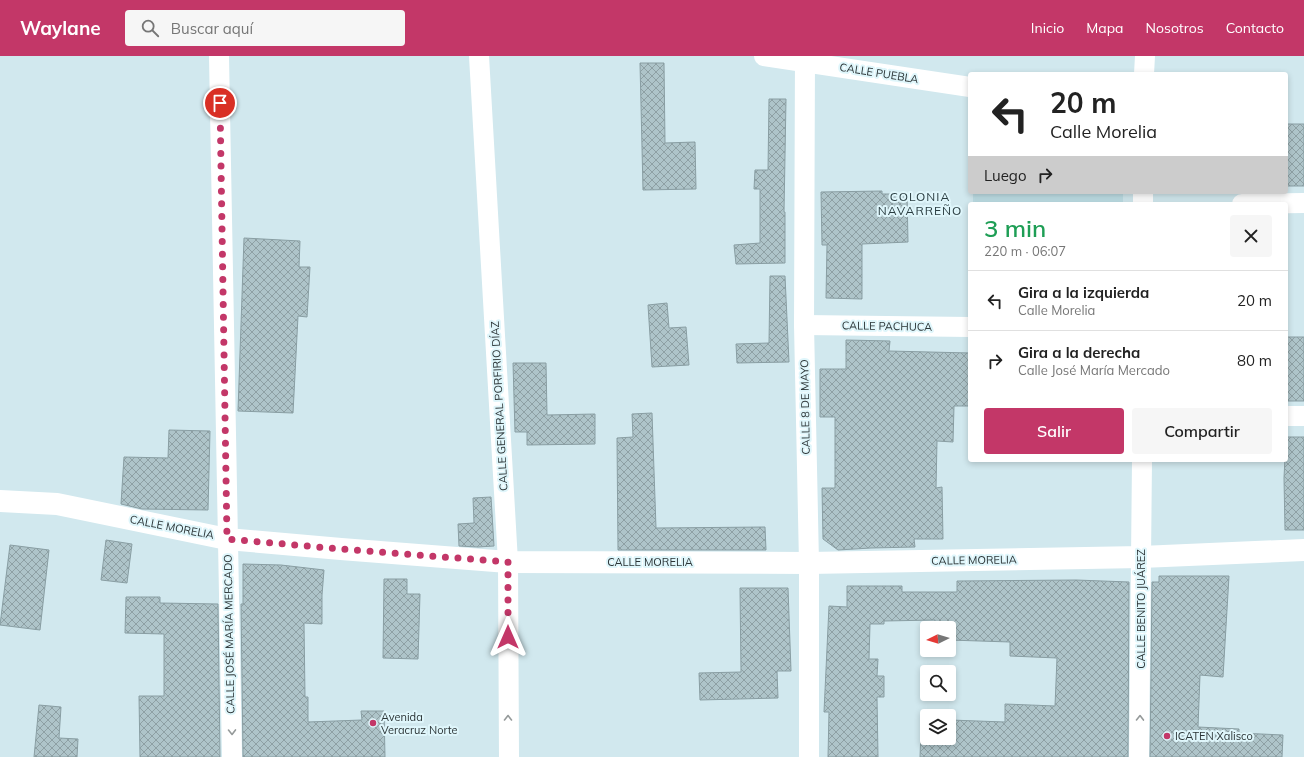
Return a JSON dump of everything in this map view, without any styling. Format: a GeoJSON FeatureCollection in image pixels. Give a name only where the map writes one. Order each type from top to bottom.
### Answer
{"type":"FeatureCollection","features":[{"type":"Feature","properties":{"kind":"street","name":"CALLE JOSÉ MARÍA MERCADO"},"geometry":{"type":"LineString","coordinates":[[219,56],[232,757]]}},
{"type":"Feature","properties":{"kind":"street","name":"CALLE GENERAL PORFIRIO DÍAZ"},"geometry":{"type":"LineString","coordinates":[[480,56],[508,562],[509,757]]}},
{"type":"Feature","properties":{"kind":"street","name":"CALLE PUEBLA"},"geometry":{"type":"LineString","coordinates":[[764,56],[805,59],[968,87]]}},
{"type":"Feature","properties":{"kind":"street"},"geometry":{"type":"LineString","coordinates":[[1144,72],[1145,56]]}},
{"type":"Feature","properties":{"kind":"street","name":"CALLE 8 DE MAYO"},"geometry":{"type":"LineString","coordinates":[[805,59],[804,325],[809,562],[809,757]]}},
{"type":"Feature","properties":{"kind":"street"},"geometry":{"type":"LineString","coordinates":[[1288,203],[1304,203]]}},
{"type":"Feature","properties":{"kind":"street","name":"CALLE PACHUCA"},"geometry":{"type":"LineString","coordinates":[[804,325],[968,327]]}},
{"type":"Feature","properties":{"kind":"street"},"geometry":{"type":"LineString","coordinates":[[1288,416],[1304,416]]}},
{"type":"Feature","properties":{"kind":"street","name":"CALLE BENITO JUÁREZ"},"geometry":{"type":"LineString","coordinates":[[1140,757],[1142,462]]}},
{"type":"Feature","properties":{"kind":"street","name":"CALLE MORELIA"},"geometry":{"type":"LineString","coordinates":[[0,501],[57,504],[227,539],[508,562],[809,562],[1141,557],[1304,550]]}},
{"type":"Feature","properties":{"kind":"shaded area"},"geometry":{"type":"Polygon","coordinates":[[[973,194],[1123,194],[1123,202],[973,202],[973,194]]]}},
{"type":"Feature","properties":{"kind":"building"},"geometry":{"type":"Polygon","coordinates":[[[640,63],[664,63],[665,143],[695,142],[696,189],[643,190],[640,63]]]}},
{"type":"Feature","properties":{"kind":"building"},"geometry":{"type":"Polygon","coordinates":[[[769,99],[786,99],[784,212],[785,263],[736,264],[734,245],[760,243],[760,189],[754,189],[755,170],[768,170],[769,99]]]}},
{"type":"Feature","properties":{"kind":"building"},"geometry":{"type":"Polygon","coordinates":[[[1288,124],[1304,124],[1304,186],[1288,186],[1288,124]]]}},
{"type":"Feature","properties":{"kind":"building"},"geometry":{"type":"Polygon","coordinates":[[[882,191],[882,194],[907,194],[908,242],[862,244],[862,299],[826,298],[827,245],[822,245],[821,192],[882,191]]]}},
{"type":"Feature","properties":{"kind":"building"},"geometry":{"type":"Polygon","coordinates":[[[244,238],[300,241],[299,267],[310,267],[307,317],[298,316],[293,413],[238,411],[244,238]]]}},
{"type":"Feature","properties":{"kind":"building"},"geometry":{"type":"Polygon","coordinates":[[[770,276],[785,276],[789,362],[737,363],[736,344],[769,343],[770,276]]]}},
{"type":"Feature","properties":{"kind":"building"},"geometry":{"type":"Polygon","coordinates":[[[667,303],[669,328],[686,327],[689,365],[652,367],[648,305],[667,303]]]}},
{"type":"Feature","properties":{"kind":"building"},"geometry":{"type":"Polygon","coordinates":[[[1288,337],[1304,337],[1304,401],[1288,401],[1288,337]]]}},
{"type":"Feature","properties":{"kind":"building"},"geometry":{"type":"Polygon","coordinates":[[[846,340],[890,341],[889,351],[968,353],[968,406],[954,406],[953,442],[937,441],[936,488],[942,487],[943,539],[914,539],[915,547],[838,550],[823,539],[822,488],[835,488],[835,417],[820,417],[820,369],[846,369],[846,340]]]}},
{"type":"Feature","properties":{"kind":"building"},"geometry":{"type":"Polygon","coordinates":[[[513,363],[546,363],[547,415],[595,414],[595,444],[527,445],[527,432],[515,432],[513,363]]]}},
{"type":"Feature","properties":{"kind":"building"},"geometry":{"type":"Polygon","coordinates":[[[652,413],[656,528],[765,527],[766,550],[618,550],[617,438],[633,437],[632,414],[652,413]]]}},
{"type":"Feature","properties":{"kind":"building"},"geometry":{"type":"Polygon","coordinates":[[[169,430],[210,431],[208,510],[142,509],[121,504],[124,457],[168,458],[169,430]]]}},
{"type":"Feature","properties":{"kind":"building"},"geometry":{"type":"Polygon","coordinates":[[[1288,437],[1304,437],[1304,530],[1285,530],[1285,462],[1288,462],[1288,437]]]}},
{"type":"Feature","properties":{"kind":"building"},"geometry":{"type":"Polygon","coordinates":[[[491,497],[494,546],[459,546],[458,524],[474,523],[473,498],[491,497]]]}},
{"type":"Feature","properties":{"kind":"building"},"geometry":{"type":"Polygon","coordinates":[[[106,540],[132,544],[127,583],[101,580],[106,540]]]}},
{"type":"Feature","properties":{"kind":"building"},"geometry":{"type":"Polygon","coordinates":[[[10,545],[49,550],[40,630],[0,625],[10,545]]]}},
{"type":"Feature","properties":{"kind":"building"},"geometry":{"type":"Polygon","coordinates":[[[243,564],[281,565],[324,570],[322,624],[304,623],[305,697],[308,697],[308,722],[362,720],[361,711],[384,711],[385,757],[243,757],[241,604],[243,604],[243,564]]]}},
{"type":"Feature","properties":{"kind":"building"},"geometry":{"type":"Polygon","coordinates":[[[1159,576],[1229,576],[1223,677],[1200,675],[1198,727],[1239,729],[1239,733],[1283,735],[1282,757],[1150,757],[1152,582],[1159,582],[1159,576]]]}},
{"type":"Feature","properties":{"kind":"building"},"geometry":{"type":"Polygon","coordinates":[[[384,579],[407,579],[407,594],[420,594],[418,659],[383,658],[384,579]]]}},
{"type":"Feature","properties":{"kind":"building"},"geometry":{"type":"Polygon","coordinates":[[[1076,580],[1129,582],[1128,757],[920,757],[920,745],[956,745],[956,720],[1005,722],[1005,704],[1055,706],[1057,658],[1010,656],[1010,642],[956,640],[956,621],[935,620],[884,621],[884,624],[870,624],[869,659],[878,659],[877,676],[884,676],[884,697],[877,697],[878,757],[828,757],[829,712],[824,712],[829,606],[847,607],[847,586],[902,586],[902,592],[957,592],[957,581],[1076,580]]]}},
{"type":"Feature","properties":{"kind":"building"},"geometry":{"type":"Polygon","coordinates":[[[740,588],[788,588],[791,671],[777,671],[778,698],[700,700],[699,673],[741,672],[740,588]]]}},
{"type":"Feature","properties":{"kind":"building"},"geometry":{"type":"Polygon","coordinates":[[[126,597],[160,597],[160,603],[218,604],[220,757],[140,757],[139,696],[164,696],[164,634],[125,633],[126,597]]]}},
{"type":"Feature","properties":{"kind":"building"},"geometry":{"type":"Polygon","coordinates":[[[39,705],[61,707],[59,738],[78,739],[77,757],[34,757],[39,705]]]}},
{"type":"Feature","properties":{"kind":"place","name":"Avenida Veracruz Norte"},"geometry":{"type":"Point","coordinates":[373,723]}},
{"type":"Feature","properties":{"kind":"place","name":"ICATEN Xalisco"},"geometry":{"type":"Point","coordinates":[1167,736]}},
{"type":"Feature","properties":{"kind":"district","name":"COLONIA NAVARREÑO"},"geometry":{"type":"Point","coordinates":[920,203]}},
{"type":"Feature","properties":{"kind":"route"},"geometry":{"type":"LineString","coordinates":[[220,103],[227,539],[508,562],[508,637]]}}]}
